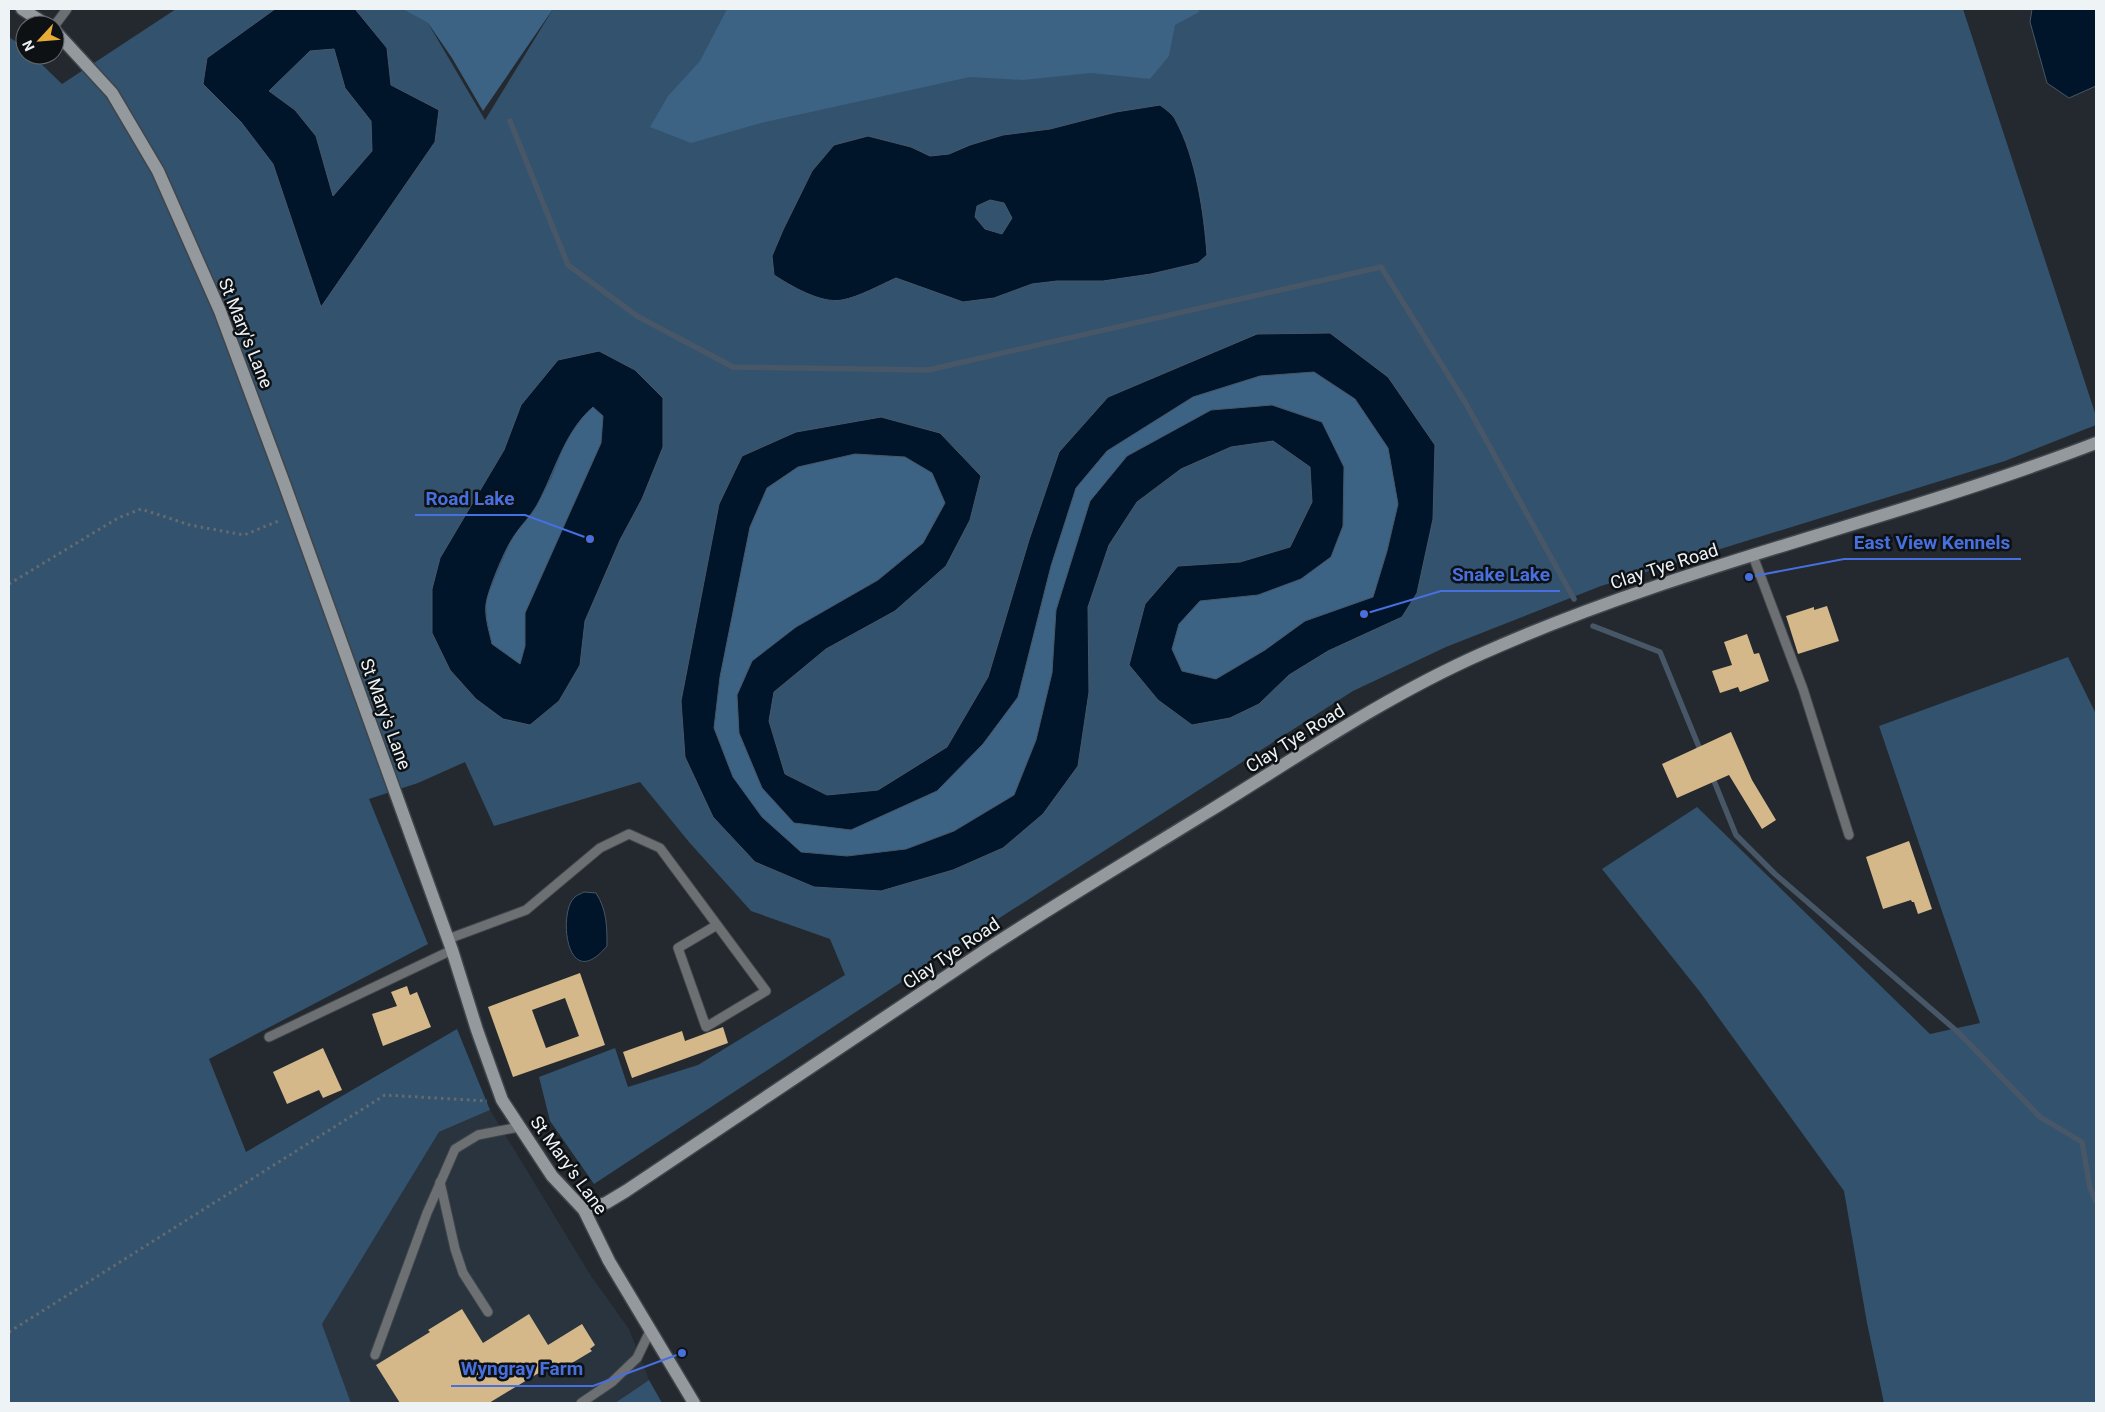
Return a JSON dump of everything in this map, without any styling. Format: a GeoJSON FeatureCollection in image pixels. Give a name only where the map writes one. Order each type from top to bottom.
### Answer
{"type":"FeatureCollection","features":[{"type":"Feature","properties":{"kind":"main road","name":"St Mary's Lane"},"geometry":{"type":"LineString","coordinates":[[65,42],[112,93],[158,171],[220,311],[450,945],[502,1100],[552,1176],[584,1210],[609,1261],[694,1403]]}},
{"type":"Feature","properties":{"kind":"main road","name":"Clay Tye Road"},"geometry":{"type":"LineString","coordinates":[[584,1210],[606,1203],[626,1191],[988,949],[1385,703],[1446,671],[1511,641],[1620,597],[2009,476],[2096,444]]}},
{"type":"Feature","properties":{"kind":"lane"},"geometry":{"type":"LineString","coordinates":[[1753,556],[1803,689],[1849,835]]}},
{"type":"Feature","properties":{"kind":"lane"},"geometry":{"type":"LineString","coordinates":[[269,1037],[450,945],[526,910],[600,848],[629,834],[660,848],[766,991],[706,1028],[678,948],[717,925]]}},
{"type":"Feature","properties":{"kind":"lane"},"geometry":{"type":"LineString","coordinates":[[375,1355],[426,1212],[455,1149],[478,1135],[519,1127]]}},
{"type":"Feature","properties":{"kind":"lane"},"geometry":{"type":"LineString","coordinates":[[440,1182],[463,1273],[488,1312]]}},
{"type":"Feature","properties":{"kind":"lane"},"geometry":{"type":"LineString","coordinates":[[580,1403],[612,1382],[637,1358],[650,1331]]}},
{"type":"Feature","properties":{"kind":"path"},"geometry":{"type":"LineString","coordinates":[[9,584],[118,518],[140,509],[190,525],[244,536],[295,514]]}},
{"type":"Feature","properties":{"kind":"path"},"geometry":{"type":"LineString","coordinates":[[9,1332],[386,1095],[481,1102],[502,1100]]}},
{"type":"Feature","properties":{"kind":"shaded area"},"geometry":{"type":"Polygon","coordinates":[[[176,9],[405,9],[428,23],[485,120],[553,9],[1963,9],[2096,416],[2096,425],[2005,461],[1601,586],[1446,647],[1353,691],[973,935],[594,1184],[550,1121],[539,1077],[615,1048],[628,1087],[698,1065],[845,975],[830,939],[751,911],[689,842],[640,782],[494,826],[465,762],[418,783],[369,799],[428,944],[209,1059],[246,1152],[457,1029],[490,1110],[439,1132],[322,1324],[351,1403],[9,1403],[9,37],[15,41],[15,65],[42,65],[62,84],[176,9]]]}},
{"type":"Feature","properties":{"kind":"shaded area"},"geometry":{"type":"Polygon","coordinates":[[[275,9],[355,9],[387,48],[391,85],[439,110],[435,142],[321,307],[273,164],[241,122],[203,84],[207,58],[275,9]],[[334,49],[310,51],[269,91],[295,110],[316,136],[333,196],[372,151],[371,121],[345,88],[334,49]]]}},
{"type":"Feature","properties":{"kind":"shaded area"},"geometry":{"type":"Polygon","coordinates":[[[403,9],[553,9],[483,111],[452,58],[428,23],[403,9]]]}},
{"type":"Feature","properties":{"kind":"shaded area"},"geometry":{"type":"Polygon","coordinates":[[[727,9],[1198,9],[1199,12],[1175,25],[1169,56],[1150,79],[1091,73],[1023,80],[970,77],[761,123],[691,143],[650,127],[668,96],[700,61],[727,9]]]}},
{"type":"Feature","properties":{"kind":"shaded area"},"geometry":{"type":"Polygon","coordinates":[[[2032,9],[2096,9],[2096,86],[2069,98],[2047,83],[2030,22],[2032,9]]]}},
{"type":"Feature","properties":{"kind":"shaded area"},"geometry":{"type":"Polygon","coordinates":[[[1160,105],[1175,118],[1194,169],[1204,222],[1207,255],[1198,263],[1151,274],[1103,281],[1057,281],[1032,284],[994,298],[963,302],[896,278],[862,294],[834,301],[806,293],[774,275],[772,256],[783,230],[812,171],[834,145],[868,136],[911,147],[930,156],[949,154],[970,145],[1003,135],[1050,129],[1116,112],[1160,105]],[[990,200],[977,206],[975,217],[985,229],[1002,234],[1012,218],[1004,203],[990,200]]]}},
{"type":"Feature","properties":{"kind":"shaded area"},"geometry":{"type":"Polygon","coordinates":[[[1330,333],[1388,377],[1435,445],[1433,519],[1417,593],[1402,617],[1328,651],[1289,675],[1259,704],[1230,718],[1192,725],[1158,700],[1129,665],[1145,604],[1178,566],[1240,562],[1290,547],[1312,502],[1310,467],[1273,441],[1231,447],[1181,469],[1137,502],[1109,545],[1088,607],[1089,692],[1078,766],[1043,814],[1003,848],[953,870],[881,891],[814,887],[755,862],[713,817],[685,757],[681,701],[719,504],[742,456],[796,432],[881,417],[940,433],[981,476],[970,520],[946,566],[895,611],[826,649],[774,692],[769,721],[785,774],[827,795],[878,790],[947,747],[988,677],[1029,540],[1059,452],[1108,397],[1257,334],[1330,333]],[[1314,372],[1260,376],[1193,397],[1107,451],[1076,488],[1051,566],[1018,697],[983,744],[937,791],[851,830],[794,823],[762,788],[739,733],[737,695],[752,661],[796,627],[878,580],[923,543],[945,503],[932,473],[905,457],[855,454],[798,467],[767,488],[750,527],[720,677],[714,728],[733,777],[762,817],[801,852],[847,856],[906,849],[954,831],[1014,795],[1036,740],[1052,673],[1056,610],[1090,501],[1127,456],[1211,410],[1272,405],[1322,422],[1344,467],[1343,526],[1331,557],[1301,579],[1258,595],[1200,601],[1179,624],[1172,649],[1182,671],[1216,679],[1265,650],[1305,621],[1373,597],[1387,551],[1398,504],[1388,448],[1355,399],[1314,372]]]}},
{"type":"Feature","properties":{"kind":"shaded area"},"geometry":{"type":"Polygon","coordinates":[[[599,351],[635,370],[663,398],[663,447],[642,499],[620,540],[585,621],[580,665],[559,701],[530,725],[503,719],[476,699],[450,670],[432,633],[432,589],[440,558],[504,450],[521,405],[558,360],[599,351]],[[593,407],[583,417],[567,440],[537,505],[510,542],[489,592],[486,610],[492,644],[520,664],[525,646],[525,613],[601,443],[603,416],[593,407]]]}},
{"type":"Feature","properties":{"kind":"shaded area"},"geometry":{"type":"Polygon","coordinates":[[[1314,372],[1355,399],[1388,448],[1398,504],[1387,551],[1373,597],[1305,621],[1265,650],[1216,679],[1182,671],[1172,649],[1179,624],[1200,601],[1258,595],[1301,579],[1331,557],[1322,422],[1127,456],[1056,610],[1052,673],[1036,740],[1014,795],[954,831],[906,849],[847,856],[801,852],[762,817],[733,777],[714,728],[720,677],[750,527],[767,488],[798,467],[855,454],[905,457],[932,473],[945,503],[923,543],[878,580],[796,627],[752,661],[739,733],[762,788],[794,823],[937,791],[982,744],[1018,697],[1051,566],[1076,488],[1107,451],[1193,397],[1260,376],[1314,372]]]}},
{"type":"Feature","properties":{"kind":"shaded area"},"geometry":{"type":"Polygon","coordinates":[[[592,407],[603,416],[601,443],[525,613],[525,646],[520,664],[492,644],[487,619],[486,600],[512,538],[535,508],[552,477],[565,443],[578,422],[592,407]]]}},
{"type":"Feature","properties":{"kind":"shaded area"},"geometry":{"type":"Polygon","coordinates":[[[2068,657],[2096,714],[2096,1403],[1884,1403],[1867,1323],[1844,1191],[1700,992],[1602,869],[1697,807],[1930,1034],[1980,1023],[1879,726],[2068,657]]]}},
{"type":"Feature","properties":{"kind":"shaded area"},"geometry":{"type":"Polygon","coordinates":[[[584,892],[596,893],[600,899],[606,925],[607,946],[593,959],[582,961],[574,956],[569,946],[567,919],[569,906],[574,898],[584,892]]]}},
{"type":"Feature","properties":{"kind":"shaded area"},"geometry":{"type":"Polygon","coordinates":[[[490,1110],[591,1276],[629,1329],[649,1380],[615,1403],[351,1403],[322,1324],[439,1132],[490,1110]]]}},
{"type":"Feature","properties":{"kind":"shaded area"},"geometry":{"type":"Polygon","coordinates":[[[649,1380],[662,1403],[615,1403],[649,1380]]]}},
{"type":"Feature","properties":{"kind":"building"},"geometry":{"type":"Polygon","coordinates":[[[1827,606],[1839,641],[1798,654],[1786,616],[1814,607],[1814,610],[1827,606]]]}},
{"type":"Feature","properties":{"kind":"building"},"geometry":{"type":"Polygon","coordinates":[[[1747,634],[1754,654],[1759,653],[1769,681],[1740,692],[1738,687],[1720,693],[1712,671],[1732,665],[1724,642],[1747,634]]]}},
{"type":"Feature","properties":{"kind":"building"},"geometry":{"type":"Polygon","coordinates":[[[1731,732],[1752,780],[1776,820],[1762,829],[1729,775],[1677,798],[1662,764],[1731,732]]]}},
{"type":"Feature","properties":{"kind":"building"},"geometry":{"type":"Polygon","coordinates":[[[1909,841],[1932,909],[1918,914],[1914,902],[1911,900],[1883,909],[1866,857],[1909,841]]]}},
{"type":"Feature","properties":{"kind":"building"},"geometry":{"type":"Polygon","coordinates":[[[580,973],[605,1045],[513,1077],[488,1007],[580,973]],[[565,998],[532,1010],[546,1048],[579,1036],[565,998]]]}},
{"type":"Feature","properties":{"kind":"building"},"geometry":{"type":"Polygon","coordinates":[[[407,986],[410,995],[417,992],[431,1027],[383,1046],[372,1014],[397,1006],[391,992],[407,986]]]}},
{"type":"Feature","properties":{"kind":"building"},"geometry":{"type":"Polygon","coordinates":[[[723,1027],[728,1043],[632,1078],[623,1052],[682,1031],[685,1041],[723,1027]]]}},
{"type":"Feature","properties":{"kind":"building"},"geometry":{"type":"Polygon","coordinates":[[[323,1048],[342,1090],[323,1098],[319,1090],[287,1104],[273,1072],[323,1048]]]}},
{"type":"Feature","properties":{"kind":"building"},"geometry":{"type":"Polygon","coordinates":[[[462,1309],[483,1343],[529,1314],[548,1345],[582,1324],[595,1345],[590,1349],[592,1351],[562,1369],[561,1367],[551,1373],[547,1368],[489,1403],[400,1403],[376,1365],[430,1332],[428,1330],[462,1309]]]}},
{"type":"Feature","properties":{"kind":"waterway"},"geometry":{"type":"LineString","coordinates":[[510,121],[568,265],[637,316],[733,367],[928,370],[1381,267],[1465,402],[1574,599]]}},
{"type":"Feature","properties":{"kind":"waterway"},"geometry":{"type":"LineString","coordinates":[[1593,626],[1660,652],[1701,752]]}},
{"type":"Feature","properties":{"kind":"waterway"},"geometry":{"type":"LineString","coordinates":[[1712,776],[1736,835],[1775,874],[1959,1033],[2040,1117],[2082,1142],[2090,1188],[2096,1201]]}},
{"type":"Feature","properties":{"kind":"place","name":"Road Lake"},"geometry":{"type":"Point","coordinates":[590,539]}},
{"type":"Feature","properties":{"kind":"place","name":"East View Kennels"},"geometry":{"type":"Point","coordinates":[1749,577]}},
{"type":"Feature","properties":{"kind":"place","name":"Snake Lake"},"geometry":{"type":"Point","coordinates":[1364,614]}},
{"type":"Feature","properties":{"kind":"place","name":"Wyngray Farm"},"geometry":{"type":"Point","coordinates":[682,1353]}}]}
